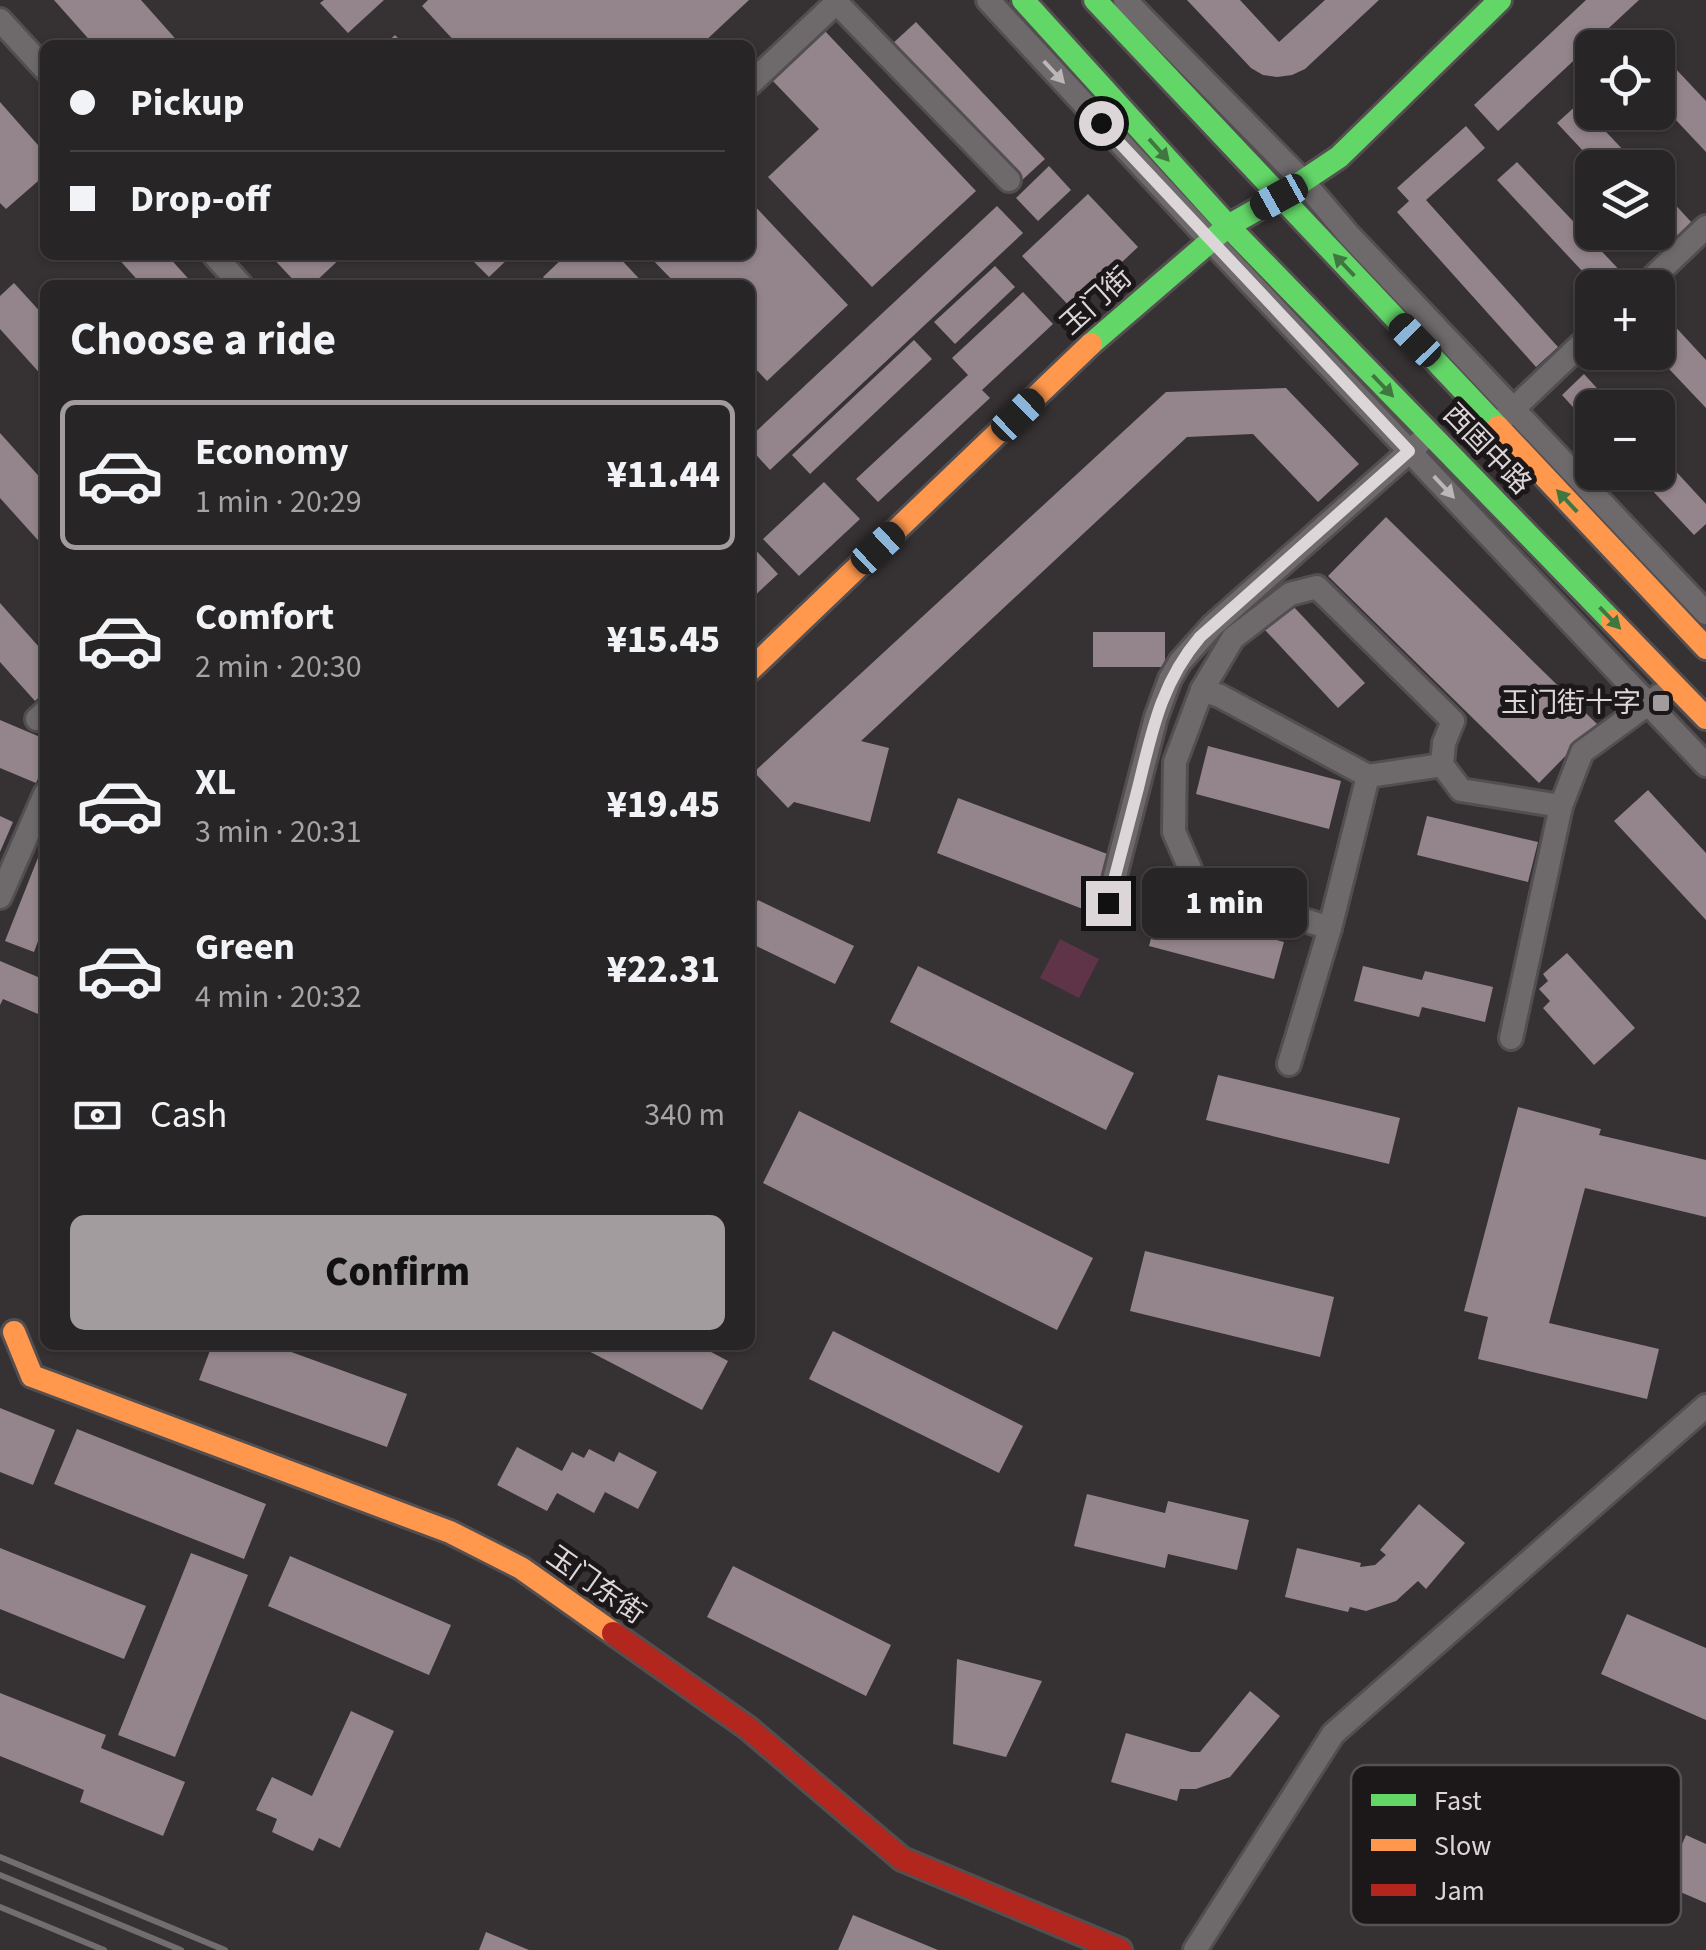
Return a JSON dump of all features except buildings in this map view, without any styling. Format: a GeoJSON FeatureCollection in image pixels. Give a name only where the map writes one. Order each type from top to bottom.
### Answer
{"type":"FeatureCollection","features":[{"type":"Feature","properties":{"kind":"street"},"geometry":{"type":"LineString","coordinates":[[988,0],[1219,233],[1409,451],[1706,765]]}},
{"type":"Feature","properties":{"kind":"street","name":"西固中路"},"geometry":{"type":"LineString","coordinates":[[1024,0],[1219,233],[1430,433],[1706,718]]}},
{"type":"Feature","properties":{"kind":"street","name":"西固中路"},"geometry":{"type":"LineString","coordinates":[[1095,0],[1706,648]]}},
{"type":"Feature","properties":{"kind":"street"},"geometry":{"type":"LineString","coordinates":[[1125,0],[1303,181],[1348,234],[1706,613]]}},
{"type":"Feature","properties":{"kind":"street","name":"玉门街"},"geometry":{"type":"LineString","coordinates":[[755,665],[1102,334],[1219,233],[1339,156],[1500,0]]}},
{"type":"Feature","properties":{"kind":"street"},"geometry":{"type":"LineString","coordinates":[[755,79],[836,1],[1009,180]]}},
{"type":"Feature","properties":{"kind":"street"},"geometry":{"type":"LineString","coordinates":[[0,20],[40,64]]}},
{"type":"Feature","properties":{"kind":"street"},"geometry":{"type":"LineString","coordinates":[[1661,270],[1706,226]]}},
{"type":"Feature","properties":{"kind":"street"},"geometry":{"type":"LineString","coordinates":[[218,260],[236,280]]}},
{"type":"Feature","properties":{"kind":"street"},"geometry":{"type":"LineString","coordinates":[[1497,426],[1575,350]]}},
{"type":"Feature","properties":{"kind":"street"},"geometry":{"type":"LineString","coordinates":[[1108,903],[1156,717],[1180,662],[1200,637],[1430,433]]}},
{"type":"Feature","properties":{"kind":"street"},"geometry":{"type":"LineString","coordinates":[[1330,928],[1198,886],[1174,832],[1175,762],[1202,690],[1233,638],[1290,594],[1317,587],[1452,721],[1442,765],[1460,790],[1561,806]]}},
{"type":"Feature","properties":{"kind":"street"},"geometry":{"type":"LineString","coordinates":[[1511,1038],[1561,806],[1582,752],[1674,684]]}},
{"type":"Feature","properties":{"kind":"street"},"geometry":{"type":"LineString","coordinates":[[1202,690],[1368,776],[1442,765]]}},
{"type":"Feature","properties":{"kind":"street"},"geometry":{"type":"LineString","coordinates":[[1288,1064],[1330,928],[1368,776]]}},
{"type":"Feature","properties":{"kind":"street"},"geometry":{"type":"LineString","coordinates":[[0,898],[40,806]]}},
{"type":"Feature","properties":{"kind":"street","name":"玉门东街"},"geometry":{"type":"LineString","coordinates":[[17,1330],[32,1376],[450,1532],[498,1555],[748,1728],[902,1859],[1120,1950]]}},
{"type":"Feature","properties":{"kind":"street"},"geometry":{"type":"LineString","coordinates":[[1195,1950],[1334,1734],[1706,1406]]}},
{"type":"Feature","properties":{"kind":"shaded area"},"geometry":{"type":"Polygon","coordinates":[[[1060,939],[1099,959],[1079,998],[1040,978],[1060,939]]]}},
{"type":"Feature","properties":{"kind":"railway"},"geometry":{"type":"LineString","coordinates":[[0,1857],[225,1950]]}},
{"type":"Feature","properties":{"kind":"railway"},"geometry":{"type":"LineString","coordinates":[[0,1875],[181,1950]]}},
{"type":"Feature","properties":{"kind":"railway"},"geometry":{"type":"LineString","coordinates":[[0,1907],[104,1950]]}},
{"type":"Feature","properties":{"kind":"traffic: fast"},"geometry":{"type":"LineString","coordinates":[[1023,0],[1228,226],[1612,621]]}},
{"type":"Feature","properties":{"kind":"traffic: fast"},"geometry":{"type":"LineString","coordinates":[[1095,0],[1498,427]]}},
{"type":"Feature","properties":{"kind":"traffic: fast"},"geometry":{"type":"LineString","coordinates":[[1091,344],[1228,226],[1339,157],[1500,0]]}},
{"type":"Feature","properties":{"kind":"traffic: slow"},"geometry":{"type":"LineString","coordinates":[[755,665],[1091,344]]}},
{"type":"Feature","properties":{"kind":"traffic: slow"},"geometry":{"type":"LineString","coordinates":[[1498,427],[1706,648]]}},
{"type":"Feature","properties":{"kind":"traffic: slow"},"geometry":{"type":"LineString","coordinates":[[1612,621],[1706,718]]}},
{"type":"Feature","properties":{"kind":"traffic: slow"},"geometry":{"type":"LineString","coordinates":[[14,1332],[32,1376],[450,1532],[521,1568],[613,1633]]}},
{"type":"Feature","properties":{"kind":"traffic: jam"},"geometry":{"type":"LineString","coordinates":[[613,1633],[748,1728],[902,1859],[1120,1950]]}},
{"type":"Feature","properties":{"kind":"place","name":"玉门街十字"},"geometry":{"type":"Point","coordinates":[1661,703]}},
{"type":"Feature","properties":{"kind":"route"},"geometry":{"type":"LineString","coordinates":[[1101,123],[1409,451],[1200,637],[1180,662],[1156,717],[1108,903]]}}]}
